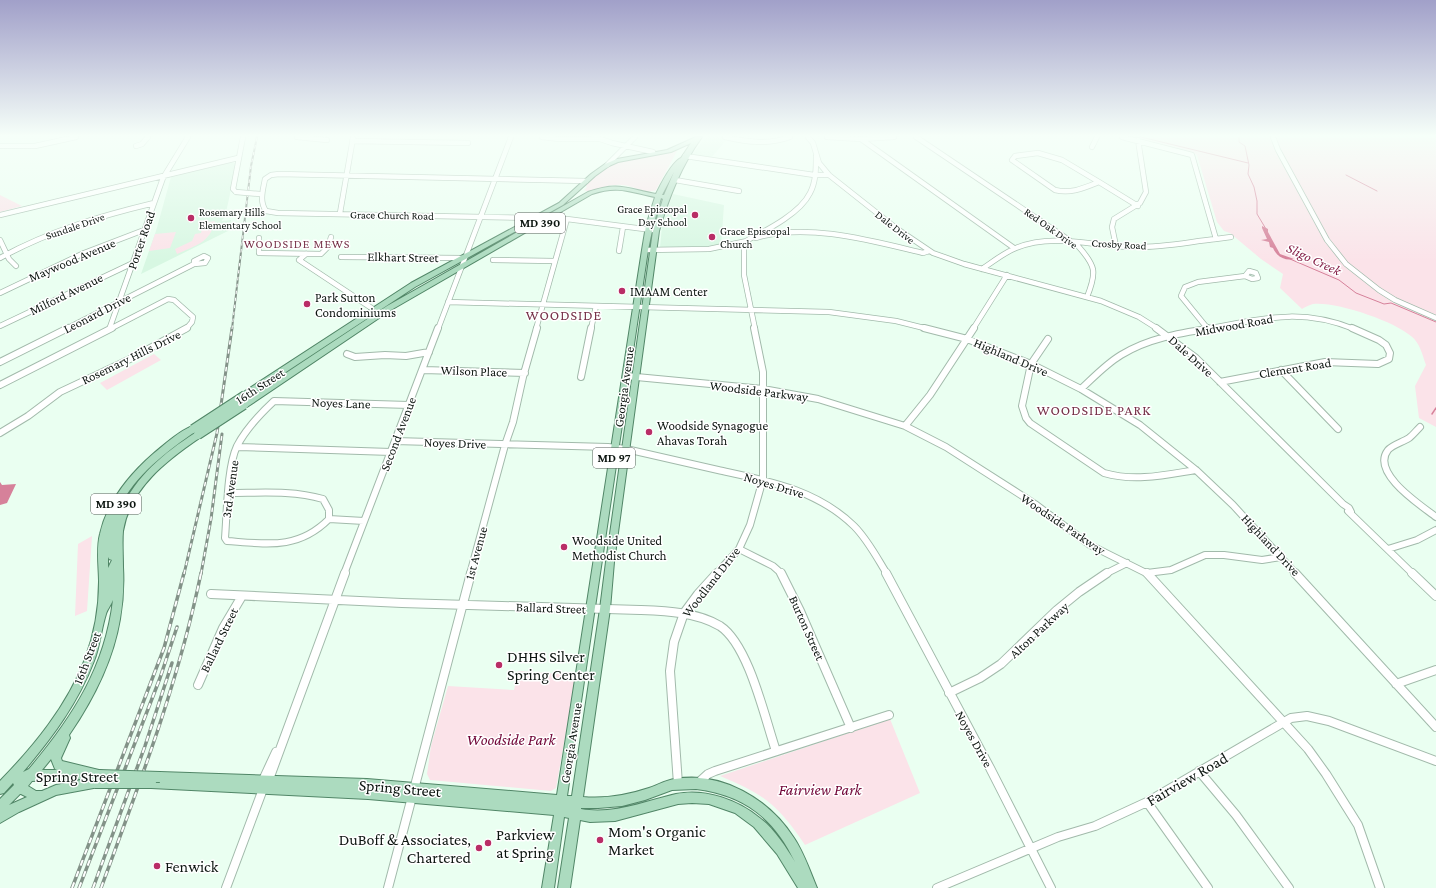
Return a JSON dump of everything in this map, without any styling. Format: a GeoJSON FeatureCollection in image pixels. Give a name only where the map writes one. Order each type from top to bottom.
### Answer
{"type":"FeatureCollection","features":[{"type":"Feature","properties":{"kind":"main road","name":"16th Street"},"geometry":{"type":"LineString","coordinates":[[0,789],[16,772],[50,730],[71,697],[87,666],[98,633],[102,610],[104,534],[107,523],[116,504],[140,469],[164,449],[244,405],[413,285],[465,258],[561,204],[572,196],[589,178]]}},
{"type":"Feature","properties":{"kind":"main road","name":"Georgia Avenue"},"geometry":{"type":"LineString","coordinates":[[564,888],[606,609],[610,562],[626,449],[636,307],[649,250],[658,196],[668,178]]}},
{"type":"Feature","properties":{"kind":"main road","name":"Georgia Avenue"},"geometry":{"type":"LineString","coordinates":[[652,230],[675,180]]}},
{"type":"Feature","properties":{"kind":"main road"},"geometry":{"type":"LineString","coordinates":[[572,196],[576,181]]}},
{"type":"Feature","properties":{"kind":"main road","name":"16th Street"},"geometry":{"type":"LineString","coordinates":[[0,807],[47,756],[80,708],[103,664],[115,626],[118,608],[118,558],[122,519],[140,485],[152,470],[196,432],[245,396],[377,312],[460,268],[590,193],[604,188],[622,187],[666,197]]}},
{"type":"Feature","properties":{"kind":"main road","name":"Georgia Avenue"},"geometry":{"type":"LineString","coordinates":[[548,888],[592,609],[615,448],[646,307],[649,250]]}},
{"type":"Feature","properties":{"kind":"main road"},"geometry":{"type":"LineString","coordinates":[[102,610],[110,598],[110,574],[118,558],[112,556],[109,552],[110,535],[118,508],[116,504]]}},
{"type":"Feature","properties":{"kind":"main road"},"geometry":{"type":"LineString","coordinates":[[80,708],[56,758],[59,765],[97,779]]}},
{"type":"Feature","properties":{"kind":"main road","name":"Spring Street"},"geometry":{"type":"LineString","coordinates":[[16,772],[29,777],[265,783],[414,793],[561,806],[576,813],[590,816],[614,815],[678,799],[692,798],[721,802],[738,809],[758,823],[782,850],[805,888]]}},
{"type":"Feature","properties":{"kind":"main road","name":"Spring Street"},"geometry":{"type":"LineString","coordinates":[[16,772],[20,787],[34,796],[42,796],[56,790],[97,779]]}},
{"type":"Feature","properties":{"kind":"main road","name":"Spring Street"},"geometry":{"type":"LineString","coordinates":[[561,806],[578,801],[610,803],[631,799],[678,784],[697,784],[732,791],[751,801],[768,814],[790,841],[811,888]]}},
{"type":"Feature","properties":{"kind":"main road"},"geometry":{"type":"LineString","coordinates":[[0,817],[42,796]]}},
{"type":"Feature","properties":{"kind":"street"},"geometry":{"type":"LineString","coordinates":[[0,215],[151,178]]}},
{"type":"Feature","properties":{"kind":"street","name":"Porter Road"},"geometry":{"type":"LineString","coordinates":[[110,327],[164,178]]}},
{"type":"Feature","properties":{"kind":"street"},"geometry":{"type":"LineString","coordinates":[[235,178],[234,189],[236,192],[261,194],[266,178]]}},
{"type":"Feature","properties":{"kind":"street"},"geometry":{"type":"LineString","coordinates":[[340,214],[346,178]]}},
{"type":"Feature","properties":{"kind":"street"},"geometry":{"type":"LineString","coordinates":[[474,178],[586,181]]}},
{"type":"Feature","properties":{"kind":"street"},"geometry":{"type":"LineString","coordinates":[[744,242],[790,214],[800,205],[809,196],[813,178]]}},
{"type":"Feature","properties":{"kind":"street","name":"Dale Drive"},"geometry":{"type":"LineString","coordinates":[[835,178],[896,228],[929,251],[945,259],[1087,297],[1125,310],[1154,326],[1170,337],[1196,358],[1343,504],[1346,509],[1351,512],[1436,596]]}},
{"type":"Feature","properties":{"kind":"street"},"geometry":{"type":"LineString","coordinates":[[916,178],[1014,248]]}},
{"type":"Feature","properties":{"kind":"street","name":"Red Oak Drive"},"geometry":{"type":"LineString","coordinates":[[978,178],[1071,241],[1088,256],[1094,267],[1095,278],[1087,297]]}},
{"type":"Feature","properties":{"kind":"street"},"geometry":{"type":"LineString","coordinates":[[1039,178],[1061,192],[1075,192],[1099,182]]}},
{"type":"Feature","properties":{"kind":"street"},"geometry":{"type":"LineString","coordinates":[[1093,178],[1138,206]]}},
{"type":"Feature","properties":{"kind":"street"},"geometry":{"type":"LineString","coordinates":[[1116,246],[1112,226],[1113,222],[1115,218],[1138,206],[1145,199],[1146,192],[1144,178]]}},
{"type":"Feature","properties":{"kind":"street"},"geometry":{"type":"LineString","coordinates":[[1199,178],[1216,238]]}},
{"type":"Feature","properties":{"kind":"street"},"geometry":{"type":"LineString","coordinates":[[1293,178],[1327,240],[1346,264],[1379,290],[1395,300],[1436,318]]}},
{"type":"Feature","properties":{"kind":"street","name":"Second Avenue"},"geometry":{"type":"LineString","coordinates":[[226,888],[364,520],[423,370],[460,268],[495,179]]}},
{"type":"Feature","properties":{"kind":"street"},"geometry":{"type":"LineString","coordinates":[[675,180],[739,191]]}},
{"type":"Feature","properties":{"kind":"street","name":"Grace Church Road"},"geometry":{"type":"LineString","coordinates":[[261,194],[262,205],[266,211],[271,212],[536,218]]}},
{"type":"Feature","properties":{"kind":"street","name":"Sundale Drive"},"geometry":{"type":"LineString","coordinates":[[0,258],[40,238],[69,226],[154,203]]}},
{"type":"Feature","properties":{"kind":"street"},"geometry":{"type":"LineString","coordinates":[[547,219],[567,219],[652,230]]}},
{"type":"Feature","properties":{"kind":"street","name":"1st Avenue"},"geometry":{"type":"LineString","coordinates":[[388,888],[505,445],[513,422],[567,219]]}},
{"type":"Feature","properties":{"kind":"street"},"geometry":{"type":"LineString","coordinates":[[619,251],[624,227]]}},
{"type":"Feature","properties":{"kind":"street","name":"Maywood Avenue"},"geometry":{"type":"LineString","coordinates":[[0,293],[84,253],[144,230]]}},
{"type":"Feature","properties":{"kind":"street"},"geometry":{"type":"LineString","coordinates":[[649,250],[704,250],[727,247],[770,234],[824,232],[862,237],[923,253],[929,251]]}},
{"type":"Feature","properties":{"kind":"street"},"geometry":{"type":"LineString","coordinates":[[259,238],[260,253],[306,254],[323,253],[330,243],[331,237]]}},
{"type":"Feature","properties":{"kind":"street","name":"Crosby Road"},"geometry":{"type":"LineString","coordinates":[[982,269],[1014,248],[1039,241],[1056,239],[1116,246],[1152,246],[1231,237]]}},
{"type":"Feature","properties":{"kind":"street"},"geometry":{"type":"LineString","coordinates":[[0,240],[7,254],[16,266]]}},
{"type":"Feature","properties":{"kind":"street","name":"Woodland Drive"},"geometry":{"type":"LineString","coordinates":[[678,784],[670,671],[674,642],[684,613],[698,594],[739,549],[750,525],[762,479],[762,372],[752,310],[744,275],[744,242]]}},
{"type":"Feature","properties":{"kind":"street"},"geometry":{"type":"LineString","coordinates":[[306,254],[299,260],[377,312]]}},
{"type":"Feature","properties":{"kind":"street","name":"Elkhart Street"},"geometry":{"type":"LineString","coordinates":[[341,257],[465,258]]}},
{"type":"Feature","properties":{"kind":"street"},"geometry":{"type":"LineString","coordinates":[[493,260],[555,262]]}},
{"type":"Feature","properties":{"kind":"street","name":"Milford Avenue"},"geometry":{"type":"LineString","coordinates":[[0,326],[133,263]]}},
{"type":"Feature","properties":{"kind":"street","name":"Leonard Drive"},"geometry":{"type":"LineString","coordinates":[[0,362],[194,264]]}},
{"type":"Feature","properties":{"kind":"street"},"geometry":{"type":"LineString","coordinates":[[23,273],[28,279]]}},
{"type":"Feature","properties":{"kind":"street"},"geometry":{"type":"LineString","coordinates":[[905,426],[930,395],[1007,275]]}},
{"type":"Feature","properties":{"kind":"street"},"geometry":{"type":"LineString","coordinates":[[1208,329],[1181,296],[1185,287],[1198,282],[1245,276]]}},
{"type":"Feature","properties":{"kind":"street","name":"Rosemary Hills Drive"},"geometry":{"type":"LineString","coordinates":[[0,385],[110,327],[168,299],[174,300],[193,316],[192,322],[185,330],[130,359],[60,392],[28,416],[0,433]]}},
{"type":"Feature","properties":{"kind":"street","name":"Highland Drive"},"geometry":{"type":"LineString","coordinates":[[448,302],[829,312],[917,326],[967,339],[1031,364],[1081,389],[1140,425],[1196,470],[1233,505],[1436,727]]}},
{"type":"Feature","properties":{"kind":"street"},"geometry":{"type":"LineString","coordinates":[[581,377],[596,306]]}},
{"type":"Feature","properties":{"kind":"street","name":"Midwood Road"},"geometry":{"type":"LineString","coordinates":[[1081,389],[1110,362],[1124,352],[1140,346],[1170,337],[1208,329],[1278,317],[1307,316]]}},
{"type":"Feature","properties":{"kind":"street","name":"Clement Road"},"geometry":{"type":"LineString","coordinates":[[1220,382],[1335,361],[1378,364],[1389,359],[1389,350],[1375,337],[1347,325],[1307,316]]}},
{"type":"Feature","properties":{"kind":"street"},"geometry":{"type":"LineString","coordinates":[[1048,339],[1031,364],[1022,406],[1026,418],[1030,423],[1104,473],[1120,479],[1196,470]]}},
{"type":"Feature","properties":{"kind":"street"},"geometry":{"type":"LineString","coordinates":[[347,354],[355,357],[384,355],[406,356],[429,352]]}},
{"type":"Feature","properties":{"kind":"street","name":"Wilson Place"},"geometry":{"type":"LineString","coordinates":[[423,370],[525,373]]}},
{"type":"Feature","properties":{"kind":"street"},"geometry":{"type":"LineString","coordinates":[[1281,370],[1338,429]]}},
{"type":"Feature","properties":{"kind":"street","name":"Woodside Parkway"},"geometry":{"type":"LineString","coordinates":[[630,376],[762,389],[818,399],[905,426],[946,447],[1035,504],[1090,545],[1147,573],[1308,749],[1322,767],[1358,825],[1380,888]]}},
{"type":"Feature","properties":{"kind":"street","name":"Noyes Lane"},"geometry":{"type":"LineString","coordinates":[[274,401],[409,405]]}},
{"type":"Feature","properties":{"kind":"street","name":"3rd Avenue"},"geometry":{"type":"LineString","coordinates":[[274,401],[258,416],[237,447],[228,493],[224,534],[225,538],[227,541],[294,542],[311,535],[329,520]]}},
{"type":"Feature","properties":{"kind":"street"},"geometry":{"type":"LineString","coordinates":[[1420,427],[1410,437],[1388,450],[1384,459],[1387,472],[1395,484],[1436,518]]}},
{"type":"Feature","properties":{"kind":"street","name":"Noyes Drive"},"geometry":{"type":"LineString","coordinates":[[395,441],[626,449],[781,484],[811,496],[842,516],[855,527],[872,549],[892,583],[990,768],[1030,850],[1051,888]]}},
{"type":"Feature","properties":{"kind":"street"},"geometry":{"type":"LineString","coordinates":[[237,447],[391,452]]}},
{"type":"Feature","properties":{"kind":"street"},"geometry":{"type":"LineString","coordinates":[[228,493],[296,493],[312,495],[323,499],[329,510],[329,520],[364,520]]}},
{"type":"Feature","properties":{"kind":"street"},"geometry":{"type":"LineString","coordinates":[[1388,548],[1417,540],[1436,530]]}},
{"type":"Feature","properties":{"kind":"street","name":"Burton Street"},"geometry":{"type":"LineString","coordinates":[[739,549],[773,566],[781,573],[800,612],[851,728]]}},
{"type":"Feature","properties":{"kind":"street"},"geometry":{"type":"LineString","coordinates":[[1147,573],[1171,570],[1204,555],[1217,554],[1261,561],[1273,560],[1281,557]]}},
{"type":"Feature","properties":{"kind":"street","name":"Alton Parkway"},"geometry":{"type":"LineString","coordinates":[[949,692],[980,679],[1008,659],[1038,628],[1086,587],[1111,570],[1127,563]]}},
{"type":"Feature","properties":{"kind":"street","name":"Ballard Street"},"geometry":{"type":"LineString","coordinates":[[211,594],[684,613],[721,627],[730,635],[738,647],[757,692],[776,751]]}},
{"type":"Feature","properties":{"kind":"street","name":"Ballard Street"},"geometry":{"type":"LineString","coordinates":[[198,685],[223,629],[233,609],[242,596]]}},
{"type":"Feature","properties":{"kind":"street"},"geometry":{"type":"LineString","coordinates":[[1396,684],[1436,670]]}},
{"type":"Feature","properties":{"kind":"street"},"geometry":{"type":"LineString","coordinates":[[697,784],[708,774],[715,771],[889,715]]}},
{"type":"Feature","properties":{"kind":"street","name":"Fairview Road"},"geometry":{"type":"LineString","coordinates":[[937,888],[1058,837],[1095,826],[1147,802],[1291,718],[1306,716],[1329,721],[1436,760]]}},
{"type":"Feature","properties":{"kind":"street"},"geometry":{"type":"LineString","coordinates":[[1199,771],[1236,815],[1289,888]]}},
{"type":"Feature","properties":{"kind":"street"},"geometry":{"type":"LineString","coordinates":[[1147,802],[1208,888]]}},
{"type":"Feature","properties":{"kind":"shaded area","name":"Rosemary Hills Elementary School"},"geometry":{"type":"Polygon","coordinates":[[[171,178],[233,178],[225,217],[222,220],[231,220],[230,230],[141,274],[156,231],[171,178]]]}},
{"type":"Feature","properties":{"kind":"shaded area","name":"Grace Episcopal Day School"},"geometry":{"type":"Polygon","coordinates":[[[673,194],[724,205],[721,246],[660,248],[662,226],[673,194]]]}},
{"type":"Feature","properties":{"kind":"shaded area"},"geometry":{"type":"Polygon","coordinates":[[[1262,226],[1268,229],[1268,232],[1280,254],[1294,259],[1282,258],[1273,248],[1270,247],[1269,242],[1261,240],[1267,239],[1262,226]]]}},
{"type":"Feature","properties":{"kind":"shaded area"},"geometry":{"type":"Polygon","coordinates":[[[0,482],[2,485],[16,484],[7,503],[0,505],[0,482]]]}},
{"type":"Feature","properties":{"kind":"green space"},"geometry":{"type":"Polygon","coordinates":[[[591,178],[662,178],[656,190],[652,191],[643,191],[626,185],[613,185],[589,192],[584,190],[587,187],[585,185],[591,178]]]}},
{"type":"Feature","properties":{"kind":"green space"},"geometry":{"type":"Polygon","coordinates":[[[1204,178],[1436,178],[1436,427],[1419,418],[1415,386],[1426,365],[1417,342],[1411,336],[1392,324],[1349,309],[1323,304],[1313,304],[1302,309],[1280,288],[1283,274],[1261,259],[1230,233],[1224,231],[1217,222],[1204,178]]]}},
{"type":"Feature","properties":{"kind":"green space"},"geometry":{"type":"Polygon","coordinates":[[[0,195],[22,206],[0,212],[0,195]]]}},
{"type":"Feature","properties":{"kind":"green space"},"geometry":{"type":"Polygon","coordinates":[[[215,221],[210,234],[206,239],[177,254],[175,249],[192,241],[195,234],[201,233],[203,223],[215,221]]]}},
{"type":"Feature","properties":{"kind":"green space"},"geometry":{"type":"Polygon","coordinates":[[[176,232],[170,248],[149,251],[155,234],[176,232]]]}},
{"type":"Feature","properties":{"kind":"green space"},"geometry":{"type":"Polygon","coordinates":[[[154,354],[161,360],[107,390],[100,383],[154,354]]]}},
{"type":"Feature","properties":{"kind":"green space"},"geometry":{"type":"Polygon","coordinates":[[[92,536],[87,611],[75,616],[78,544],[92,536]]]}},
{"type":"Feature","properties":{"kind":"green space","name":"Woodside Park"},"geometry":{"type":"Polygon","coordinates":[[[518,671],[576,675],[556,788],[551,791],[430,780],[427,774],[431,746],[448,686],[514,690],[518,671]]]}},
{"type":"Feature","properties":{"kind":"green space","name":"Fairview Park"},"geometry":{"type":"Polygon","coordinates":[[[890,719],[920,793],[805,845],[787,820],[769,802],[735,782],[720,776],[890,719]]]}},
{"type":"Feature","properties":{"kind":"waterway","name":"Sligo Creek"},"geometry":{"type":"LineString","coordinates":[[1250,178],[1254,187],[1257,201],[1257,214],[1266,229]]}},
{"type":"Feature","properties":{"kind":"waterway"},"geometry":{"type":"LineString","coordinates":[[1353,178],[1377,191]]}},
{"type":"Feature","properties":{"kind":"waterway","name":"Sligo Creek"},"geometry":{"type":"LineString","coordinates":[[1290,259],[1339,280],[1356,293],[1384,304],[1391,303],[1436,322]]}},
{"type":"Feature","properties":{"kind":"waterway"},"geometry":{"type":"LineString","coordinates":[[1432,414],[1436,408]]}},
{"type":"Feature","properties":{"kind":"railway"},"geometry":{"type":"LineString","coordinates":[[232,329],[250,178]]}},
{"type":"Feature","properties":{"kind":"railway"},"geometry":{"type":"LineString","coordinates":[[184,574],[217,433],[232,328]]}},
{"type":"Feature","properties":{"kind":"railway"},"geometry":{"type":"LineString","coordinates":[[201,574],[211,519],[222,434]]}},
{"type":"Feature","properties":{"kind":"railway"},"geometry":{"type":"LineString","coordinates":[[72,888],[164,648],[184,573]]}},
{"type":"Feature","properties":{"kind":"railway"},"geometry":{"type":"LineString","coordinates":[[101,888],[144,772],[170,693],[192,613],[201,573]]}},
{"type":"Feature","properties":{"kind":"railway"},"geometry":{"type":"LineString","coordinates":[[79,888],[160,678],[177,627]]}},
{"type":"Feature","properties":{"kind":"railway"},"geometry":{"type":"LineString","coordinates":[[93,888],[145,746],[172,663]]}},
{"type":"Feature","properties":{"kind":"place","name":"Grace Episcopal Day School"},"geometry":{"type":"Point","coordinates":[695,215]}},
{"type":"Feature","properties":{"kind":"place","name":"Rosemary Hills Elementary School"},"geometry":{"type":"Point","coordinates":[191,218]}},
{"type":"Feature","properties":{"kind":"place","name":"Grace Episcopal Church"},"geometry":{"type":"Point","coordinates":[712,237]}},
{"type":"Feature","properties":{"kind":"place","name":"IMAAM Center"},"geometry":{"type":"Point","coordinates":[622,291]}},
{"type":"Feature","properties":{"kind":"place","name":"Park Sutton Condominiums"},"geometry":{"type":"Point","coordinates":[307,304]}},
{"type":"Feature","properties":{"kind":"place","name":"Woodside Synagogue Ahavas Torah"},"geometry":{"type":"Point","coordinates":[649,432]}},
{"type":"Feature","properties":{"kind":"place","name":"Woodside United Methodist Church"},"geometry":{"type":"Point","coordinates":[564,547]}},
{"type":"Feature","properties":{"kind":"place","name":"DHHS Silver Spring Center"},"geometry":{"type":"Point","coordinates":[499,665]}},
{"type":"Feature","properties":{"kind":"place","name":"Mom's Organic Market"},"geometry":{"type":"Point","coordinates":[600,840]}},
{"type":"Feature","properties":{"kind":"place","name":"Parkview at Spring"},"geometry":{"type":"Point","coordinates":[488,843]}},
{"type":"Feature","properties":{"kind":"place","name":"DuBoff & Associates, Chartered"},"geometry":{"type":"Point","coordinates":[479,848]}},
{"type":"Feature","properties":{"kind":"place","name":"Fenwick"},"geometry":{"type":"Point","coordinates":[157,866]}},
{"type":"Feature","properties":{"kind":"district","name":"WOODSIDE MEWS"},"geometry":{"type":"Point","coordinates":[297,244]}},
{"type":"Feature","properties":{"kind":"district","name":"WOODSIDE"},"geometry":{"type":"Point","coordinates":[564,315]}},
{"type":"Feature","properties":{"kind":"district","name":"WOODSIDE PARK"},"geometry":{"type":"Point","coordinates":[1094,410]}}]}
